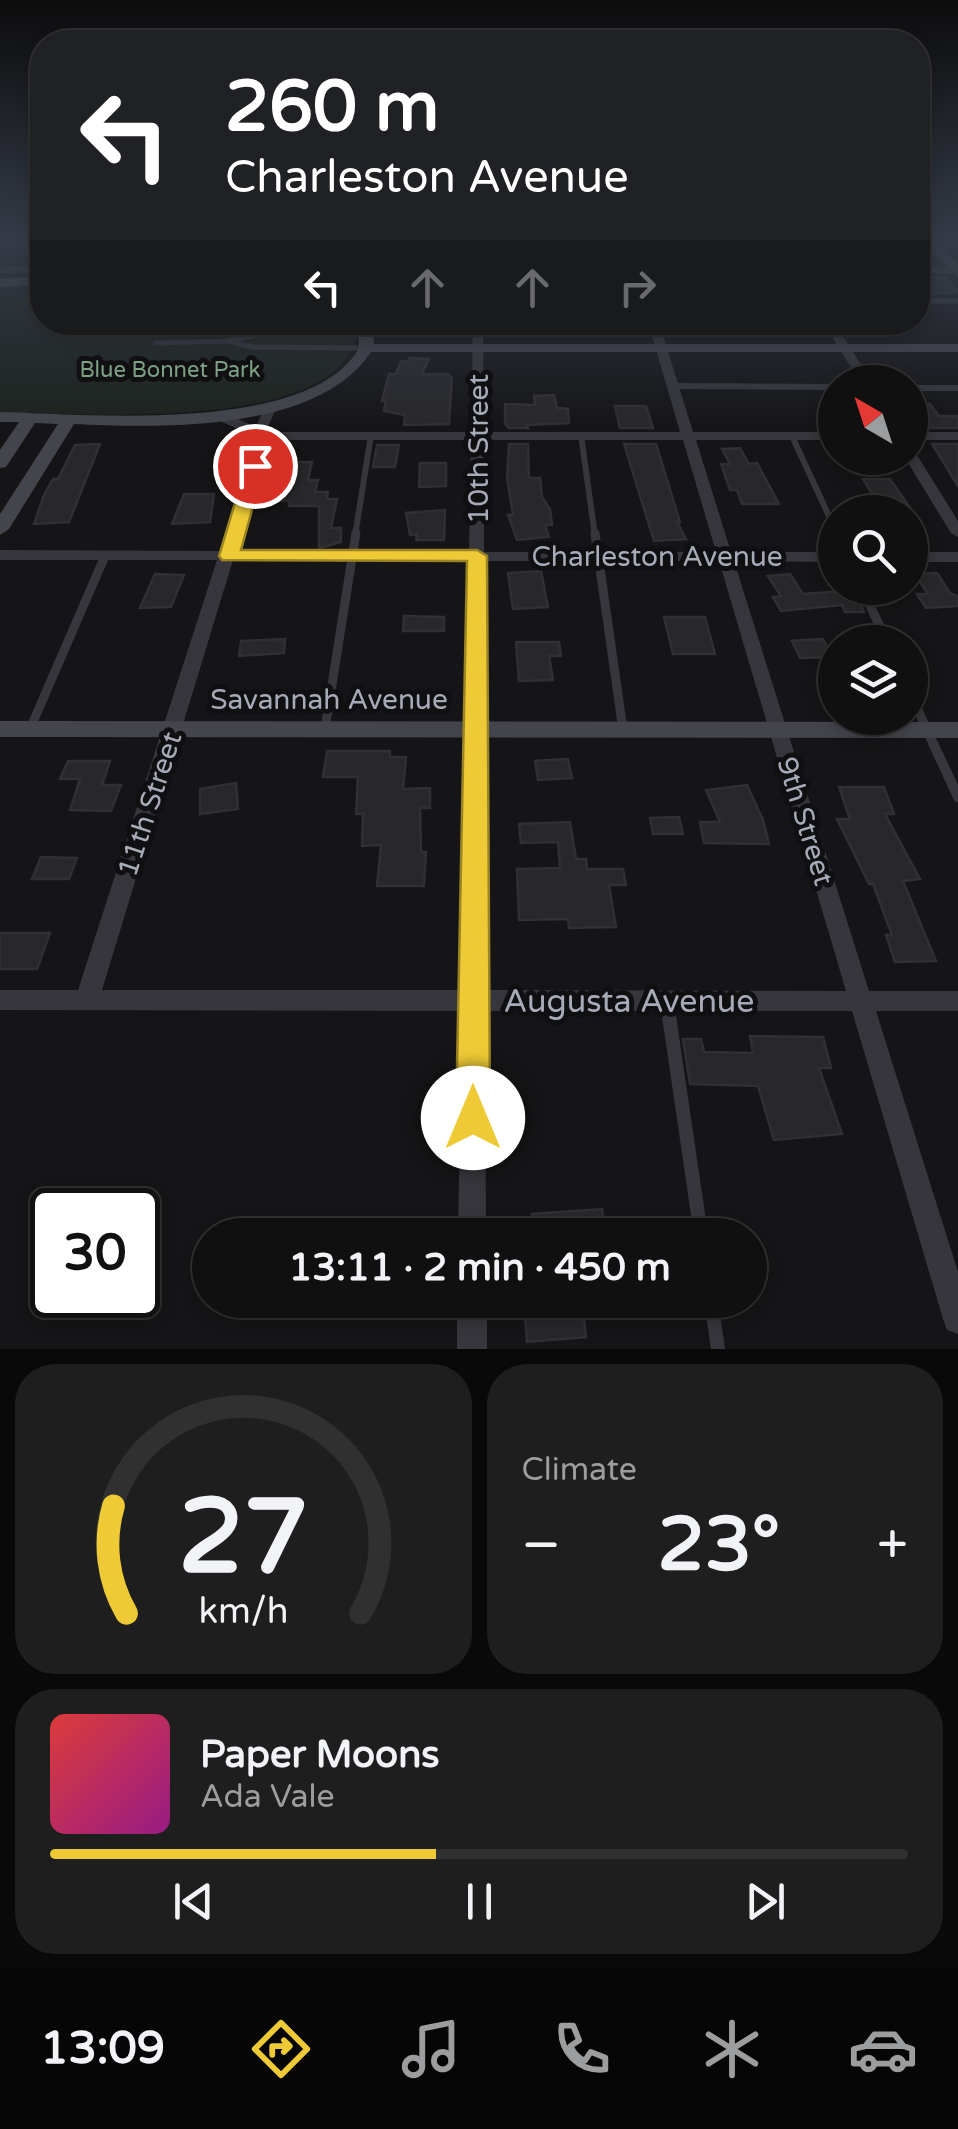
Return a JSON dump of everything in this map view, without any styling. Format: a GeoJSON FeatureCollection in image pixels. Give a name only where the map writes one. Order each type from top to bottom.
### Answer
{"type":"FeatureCollection","features":[{"type":"Feature","properties":{"kind":"main road"},"geometry":{"type":"LineString","coordinates":[[0,417],[222,416],[271,406],[339,377],[367,335],[958,335]]}},
{"type":"Feature","properties":{"kind":"main road"},"geometry":{"type":"LineString","coordinates":[[836,335],[958,348]]}},
{"type":"Feature","properties":{"kind":"main road"},"geometry":{"type":"LineString","coordinates":[[0,463],[31,418]]}},
{"type":"Feature","properties":{"kind":"main road"},"geometry":{"type":"LineString","coordinates":[[0,530],[70,418]]}},
{"type":"Feature","properties":{"kind":"main road","name":"Savannah Avenue"},"geometry":{"type":"LineString","coordinates":[[0,728],[818,730]]}},
{"type":"Feature","properties":{"kind":"main road","name":"Savannah Avenue"},"geometry":{"type":"LineString","coordinates":[[928,730],[958,730]]}},
{"type":"Feature","properties":{"kind":"street","name":"10th Street"},"geometry":{"type":"LineString","coordinates":[[472,1218],[478,335]]}},
{"type":"Feature","properties":{"kind":"street","name":"9th Street"},"geometry":{"type":"LineString","coordinates":[[656,335],[958,1319]]}},
{"type":"Feature","properties":{"kind":"street"},"geometry":{"type":"LineString","coordinates":[[836,335],[855,365]]}},
{"type":"Feature","properties":{"kind":"street","name":"11th Street"},"geometry":{"type":"LineString","coordinates":[[87,1000],[229,556],[264,436],[262,427],[271,406]]}},
{"type":"Feature","properties":{"kind":"street"},"geometry":{"type":"LineString","coordinates":[[222,416],[264,436],[818,436]]}},
{"type":"Feature","properties":{"kind":"street"},"geometry":{"type":"LineString","coordinates":[[928,436],[958,436]]}},
{"type":"Feature","properties":{"kind":"street"},"geometry":{"type":"LineString","coordinates":[[923,475],[958,533]]}},
{"type":"Feature","properties":{"kind":"street","name":"Charleston Avenue"},"geometry":{"type":"LineString","coordinates":[[0,556],[818,557]]}},
{"type":"Feature","properties":{"kind":"street"},"geometry":{"type":"LineString","coordinates":[[928,557],[958,557]]}},
{"type":"Feature","properties":{"kind":"street","name":"Augusta Avenue"},"geometry":{"type":"LineString","coordinates":[[0,1000],[958,1001]]}},
{"type":"Feature","properties":{"kind":"street"},"geometry":{"type":"LineString","coordinates":[[472,1318],[472,1349]]}},
{"type":"Feature","properties":{"kind":"lane"},"geometry":{"type":"LineString","coordinates":[[155,343],[229,341],[255,335],[367,335]]}},
{"type":"Feature","properties":{"kind":"lane"},"geometry":{"type":"LineString","coordinates":[[229,341],[253,347],[367,335]]}},
{"type":"Feature","properties":{"kind":"lane"},"geometry":{"type":"LineString","coordinates":[[671,386],[818,387]]}},
{"type":"Feature","properties":{"kind":"lane"},"geometry":{"type":"LineString","coordinates":[[928,388],[958,388]]}},
{"type":"Feature","properties":{"kind":"lane"},"geometry":{"type":"LineString","coordinates":[[324,729],[371,435]]}},
{"type":"Feature","properties":{"kind":"lane"},"geometry":{"type":"LineString","coordinates":[[581,436],[623,730]]}},
{"type":"Feature","properties":{"kind":"lane"},"geometry":{"type":"LineString","coordinates":[[792,436],[819,495]]}},
{"type":"Feature","properties":{"kind":"lane"},"geometry":{"type":"LineString","coordinates":[[30,728],[105,556]]}},
{"type":"Feature","properties":{"kind":"lane"},"geometry":{"type":"LineString","coordinates":[[928,730],[958,798]]}},
{"type":"Feature","properties":{"kind":"lane"},"geometry":{"type":"LineString","coordinates":[[668,1001],[699,1218]]}},
{"type":"Feature","properties":{"kind":"lane"},"geometry":{"type":"LineString","coordinates":[[713,1318],[718,1349]]}},
{"type":"Feature","properties":{"kind":"green space","name":"Blue Bonnet Park"},"geometry":{"type":"Polygon","coordinates":[[[0,303],[30,303],[30,335],[356,335],[347,358],[320,381],[282,397],[235,407],[132,415],[0,413],[0,303]]]}},
{"type":"Feature","properties":{"kind":"building"},"geometry":{"type":"Polygon","coordinates":[[[410,358],[429,359],[422,374],[448,374],[452,378],[449,424],[404,425],[405,415],[384,411],[386,401],[382,401],[389,374],[396,374],[401,361],[408,362],[410,358]]]}},
{"type":"Feature","properties":{"kind":"building"},"geometry":{"type":"Polygon","coordinates":[[[554,395],[557,408],[568,409],[569,423],[527,425],[528,428],[509,428],[505,424],[505,404],[535,405],[534,396],[554,395]]]}},
{"type":"Feature","properties":{"kind":"building"},"geometry":{"type":"Polygon","coordinates":[[[928,404],[939,416],[958,416],[958,428],[928,428],[928,404]]]}},
{"type":"Feature","properties":{"kind":"building"},"geometry":{"type":"Polygon","coordinates":[[[615,406],[646,406],[653,428],[620,428],[615,406]]]}},
{"type":"Feature","properties":{"kind":"building"},"geometry":{"type":"Polygon","coordinates":[[[100,444],[69,522],[34,524],[44,495],[53,479],[58,479],[75,445],[100,444]]]}},
{"type":"Feature","properties":{"kind":"building"},"geometry":{"type":"Polygon","coordinates":[[[509,444],[528,444],[529,478],[540,478],[542,497],[550,509],[552,525],[545,525],[549,537],[517,540],[508,515],[513,515],[507,478],[509,444]]]}},
{"type":"Feature","properties":{"kind":"building"},"geometry":{"type":"Polygon","coordinates":[[[624,444],[656,444],[677,522],[686,539],[654,541],[624,444]]]}},
{"type":"Feature","properties":{"kind":"building"},"geometry":{"type":"Polygon","coordinates":[[[932,444],[958,444],[958,486],[934,447],[932,444]]]}},
{"type":"Feature","properties":{"kind":"building"},"geometry":{"type":"Polygon","coordinates":[[[377,445],[399,445],[395,467],[373,467],[377,445]]]}},
{"type":"Feature","properties":{"kind":"building"},"geometry":{"type":"Polygon","coordinates":[[[740,448],[749,464],[757,463],[779,504],[742,504],[737,490],[730,490],[721,464],[730,464],[722,449],[740,448]]]}},
{"type":"Feature","properties":{"kind":"building"},"geometry":{"type":"Polygon","coordinates":[[[287,462],[312,462],[308,480],[318,480],[315,492],[328,492],[327,499],[337,499],[331,528],[341,528],[341,542],[319,548],[319,506],[289,506],[290,501],[279,501],[287,462]]]}},
{"type":"Feature","properties":{"kind":"building"},"geometry":{"type":"Polygon","coordinates":[[[420,463],[446,463],[446,486],[419,487],[420,463]]]}},
{"type":"Feature","properties":{"kind":"building"},"geometry":{"type":"Polygon","coordinates":[[[863,479],[890,479],[901,495],[873,495],[863,479]]]}},
{"type":"Feature","properties":{"kind":"building"},"geometry":{"type":"Polygon","coordinates":[[[184,494],[214,494],[210,522],[172,524],[184,494]]]}},
{"type":"Feature","properties":{"kind":"building"},"geometry":{"type":"Polygon","coordinates":[[[445,510],[444,540],[416,540],[417,534],[410,535],[406,513],[445,510]]]}},
{"type":"Feature","properties":{"kind":"building"},"geometry":{"type":"Polygon","coordinates":[[[541,571],[548,607],[513,609],[508,573],[541,571]]]}},
{"type":"Feature","properties":{"kind":"building"},"geometry":{"type":"Polygon","coordinates":[[[928,573],[937,573],[950,593],[958,597],[958,606],[926,608],[928,573]]]}},
{"type":"Feature","properties":{"kind":"building"},"geometry":{"type":"Polygon","coordinates":[[[155,574],[184,575],[171,607],[140,608],[155,574]]]}},
{"type":"Feature","properties":{"kind":"building"},"geometry":{"type":"Polygon","coordinates":[[[790,574],[803,594],[818,593],[818,605],[842,605],[781,611],[773,597],[781,596],[768,576],[790,574]]]}},
{"type":"Feature","properties":{"kind":"building"},"geometry":{"type":"Polygon","coordinates":[[[842,605],[861,605],[864,612],[845,612],[842,605]]]}},
{"type":"Feature","properties":{"kind":"building"},"geometry":{"type":"Polygon","coordinates":[[[404,616],[444,617],[444,631],[403,631],[404,616]]]}},
{"type":"Feature","properties":{"kind":"building"},"geometry":{"type":"Polygon","coordinates":[[[664,617],[705,617],[715,654],[673,654],[664,617]]]}},
{"type":"Feature","properties":{"kind":"building"},"geometry":{"type":"Polygon","coordinates":[[[285,639],[284,653],[239,656],[241,641],[285,639]]]}},
{"type":"Feature","properties":{"kind":"building"},"geometry":{"type":"Polygon","coordinates":[[[818,639],[818,657],[800,658],[792,641],[818,639]]]}},
{"type":"Feature","properties":{"kind":"building"},"geometry":{"type":"Polygon","coordinates":[[[516,642],[559,642],[561,656],[549,656],[553,680],[519,681],[516,642]]]}},
{"type":"Feature","properties":{"kind":"building"},"geometry":{"type":"Polygon","coordinates":[[[327,751],[390,751],[390,757],[406,757],[403,789],[430,788],[430,808],[420,808],[421,852],[426,852],[424,886],[377,886],[381,845],[362,846],[363,814],[356,814],[358,777],[323,777],[327,751]]]}},
{"type":"Feature","properties":{"kind":"building"},"geometry":{"type":"Polygon","coordinates":[[[568,759],[572,778],[538,780],[535,761],[568,759]]]}},
{"type":"Feature","properties":{"kind":"building"},"geometry":{"type":"Polygon","coordinates":[[[68,761],[110,761],[102,785],[121,785],[111,811],[70,810],[80,779],[60,779],[68,761]]]}},
{"type":"Feature","properties":{"kind":"building"},"geometry":{"type":"Polygon","coordinates":[[[236,783],[238,809],[200,814],[200,789],[236,783]]]}},
{"type":"Feature","properties":{"kind":"building"},"geometry":{"type":"Polygon","coordinates":[[[747,785],[769,844],[704,843],[700,822],[720,822],[706,790],[747,785]]]}},
{"type":"Feature","properties":{"kind":"building"},"geometry":{"type":"Polygon","coordinates":[[[839,787],[884,787],[894,814],[885,814],[920,879],[903,881],[936,961],[895,962],[886,935],[892,935],[873,884],[869,884],[837,819],[850,819],[839,787]]]}},
{"type":"Feature","properties":{"kind":"building"},"geometry":{"type":"Polygon","coordinates":[[[679,817],[683,834],[653,834],[650,818],[679,817]]]}},
{"type":"Feature","properties":{"kind":"building"},"geometry":{"type":"Polygon","coordinates":[[[570,822],[576,859],[586,859],[587,869],[623,869],[626,885],[609,885],[616,927],[569,928],[568,919],[519,920],[517,869],[560,868],[558,842],[521,843],[519,824],[570,822]]]}},
{"type":"Feature","properties":{"kind":"building"},"geometry":{"type":"Polygon","coordinates":[[[41,857],[77,858],[69,879],[32,879],[41,857]]]}},
{"type":"Feature","properties":{"kind":"building"},"geometry":{"type":"Polygon","coordinates":[[[0,933],[50,933],[37,969],[0,969],[0,933]]]}},
{"type":"Feature","properties":{"kind":"building"},"geometry":{"type":"Polygon","coordinates":[[[750,1036],[823,1037],[831,1068],[819,1068],[842,1134],[774,1140],[758,1086],[690,1084],[683,1039],[701,1039],[704,1052],[753,1053],[750,1036]]]}},
{"type":"Feature","properties":{"kind":"building"},"geometry":{"type":"Polygon","coordinates":[[[602,1209],[603,1218],[533,1218],[532,1214],[602,1209]]]}},
{"type":"Feature","properties":{"kind":"building"},"geometry":{"type":"Polygon","coordinates":[[[525,1318],[584,1318],[586,1337],[527,1342],[525,1318]]]}},
{"type":"Feature","properties":{"kind":"route"},"geometry":{"type":"LineString","coordinates":[[255,466],[229,556],[477,556],[473,1118]]}}]}
